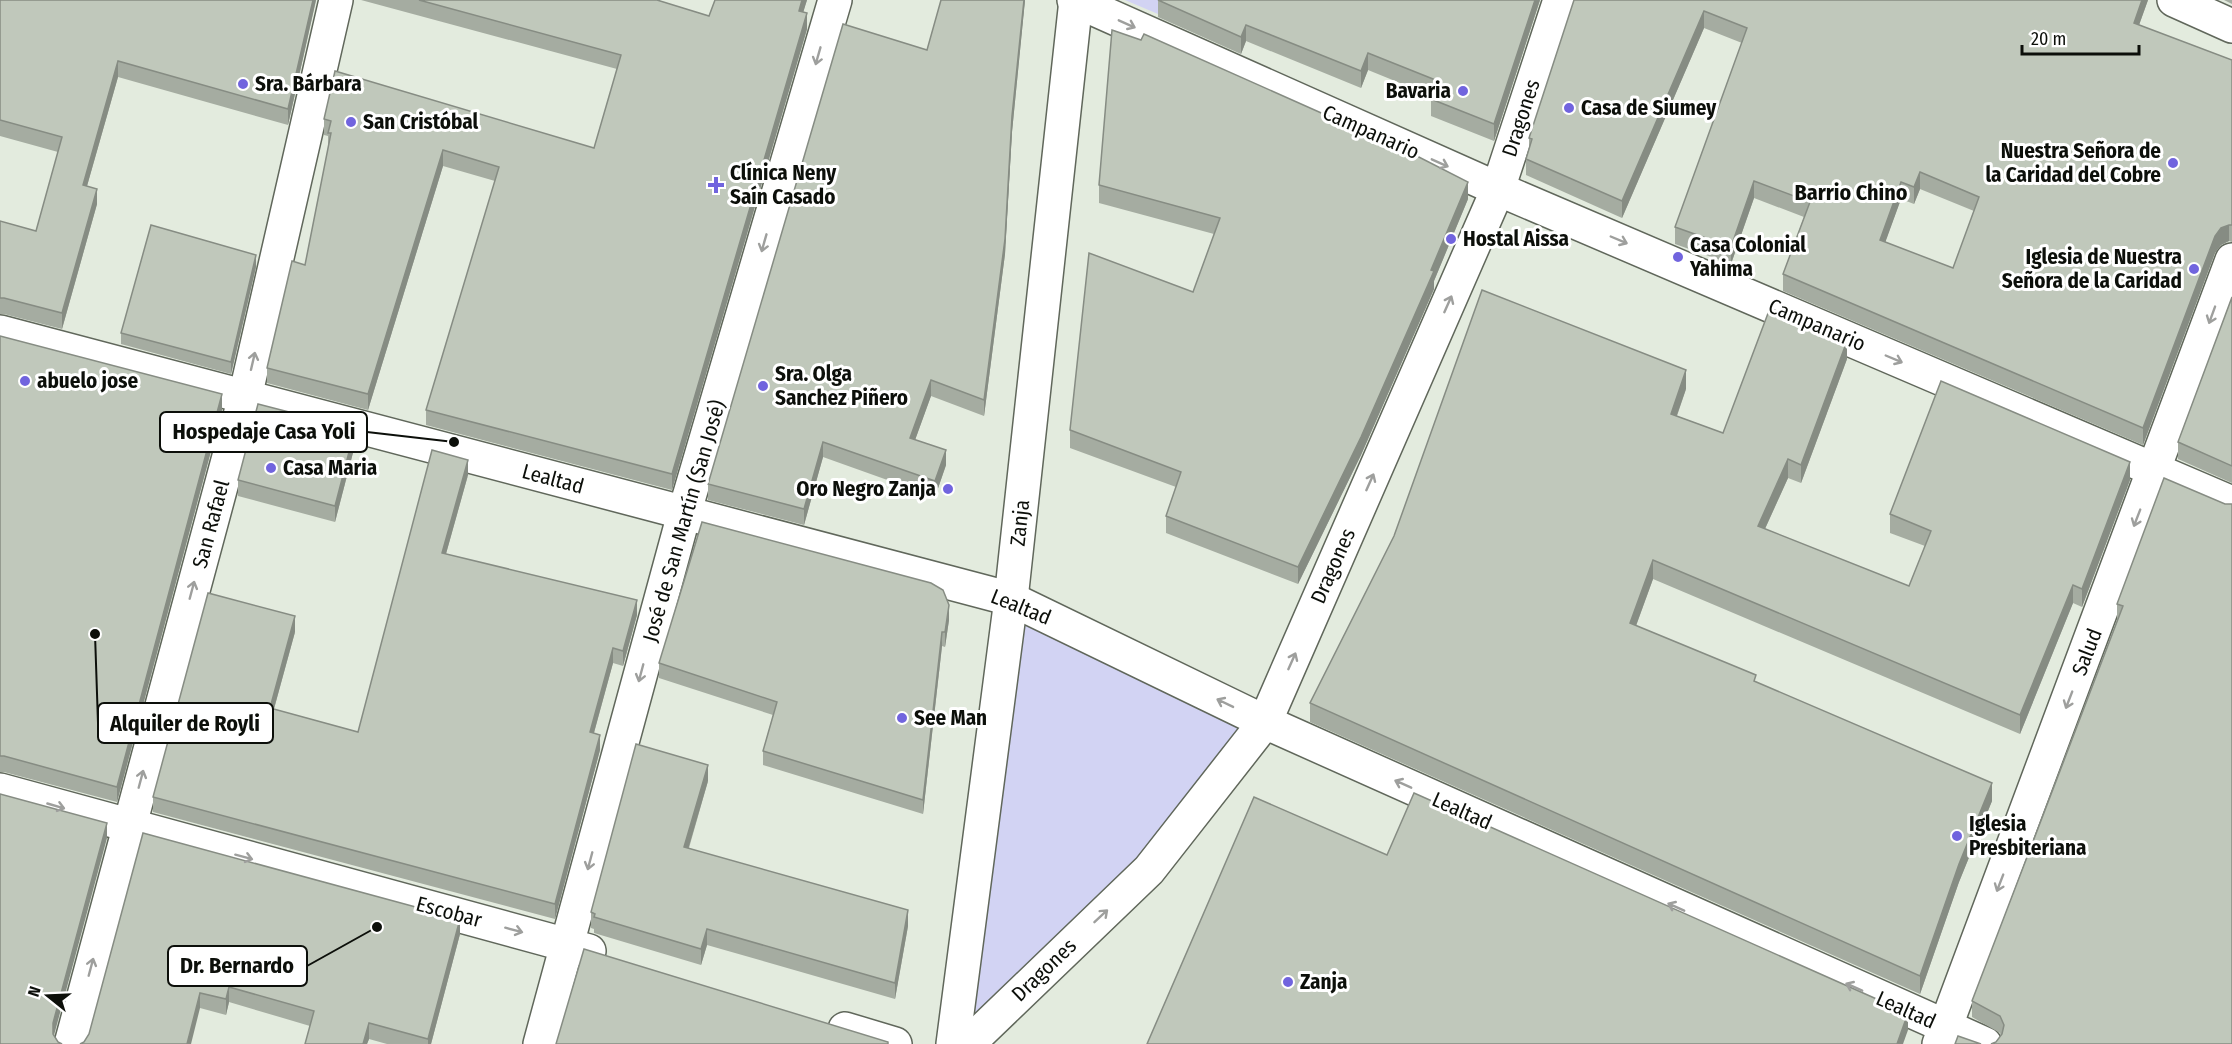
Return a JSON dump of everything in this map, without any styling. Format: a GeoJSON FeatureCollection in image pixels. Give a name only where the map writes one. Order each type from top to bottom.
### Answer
{"type":"FeatureCollection","features":[{"type":"Feature","properties":{"kind":"street","name":"San Rafael"},"geometry":{"type":"LineString","coordinates":[[71,1044],[245,397],[336,0]]}},
{"type":"Feature","properties":{"kind":"street","name":"José de San Martín (San José)"},"geometry":{"type":"LineString","coordinates":[[540,1044],[684,514],[835,0]]}},
{"type":"Feature","properties":{"kind":"street","name":"Campanario"},"geometry":{"type":"LineString","coordinates":[[1075,0],[1498,189],[2232,503]]}},
{"type":"Feature","properties":{"kind":"street","name":"Zanja"},"geometry":{"type":"LineString","coordinates":[[953,1044],[1011,599],[1075,0]]}},
{"type":"Feature","properties":{"kind":"street","name":"Dragones"},"geometry":{"type":"LineString","coordinates":[[968,1044],[1149,870],[1265,722],[1498,189],[1560,0]]}},
{"type":"Feature","properties":{"kind":"street"},"geometry":{"type":"LineString","coordinates":[[2174,0],[2232,26]]}},
{"type":"Feature","properties":{"kind":"street","name":"Salud"},"geometry":{"type":"LineString","coordinates":[[1942,1036],[2232,260]]}},
{"type":"Feature","properties":{"kind":"street","name":"Lealtad"},"geometry":{"type":"LineString","coordinates":[[0,332],[1011,599],[1265,722],[1942,1036],[1985,1044]]}},
{"type":"Feature","properties":{"kind":"street","name":"Escobar"},"geometry":{"type":"LineString","coordinates":[[0,790],[612,958]]}},
{"type":"Feature","properties":{"kind":"street"},"geometry":{"type":"LineString","coordinates":[[816,1020],[895,1044]]}},
{"type":"Feature","properties":{"kind":"shaded area"},"geometry":{"type":"Polygon","coordinates":[[[1125,0],[1164,0],[1158,14],[1125,0]]]}},
{"type":"Feature","properties":{"kind":"shaded area"},"geometry":{"type":"Polygon","coordinates":[[[1011,599],[1265,722],[968,1044],[1011,599]]]}},
{"type":"Feature","properties":{"kind":"building"},"geometry":{"type":"Polygon","coordinates":[[[0,0],[313,0],[288,109],[118,61],[83,185],[97,189],[62,313],[0,298],[0,221],[36,231],[62,137],[0,120],[0,0]]]}},
{"type":"Feature","properties":{"kind":"building"},"geometry":{"type":"Polygon","coordinates":[[[419,0],[657,0],[709,16],[715,0],[802,0],[799,11],[807,13],[672,474],[426,410],[499,167],[443,150],[368,394],[267,368],[292,261],[305,265],[331,133],[328,133],[331,121],[324,119],[335,71],[594,148],[621,55],[419,0]]]}},
{"type":"Feature","properties":{"kind":"building"},"geometry":{"type":"Polygon","coordinates":[[[941,0],[1024,0],[1012,116],[1005,239],[984,400],[931,380],[910,438],[946,450],[935,481],[823,442],[804,509],[708,484],[843,24],[927,50],[941,0]]]}},
{"type":"Feature","properties":{"kind":"building"},"geometry":{"type":"Polygon","coordinates":[[[1158,0],[1535,0],[1494,124],[1431,99],[1438,81],[1368,53],[1361,71],[1246,25],[1241,37],[1158,0]]]}},
{"type":"Feature","properties":{"kind":"building"},"geometry":{"type":"Polygon","coordinates":[[[1574,0],[2142,0],[2134,23],[2232,60],[2232,225],[2221,228],[2215,236],[2143,428],[1783,274],[1810,202],[1754,181],[1731,247],[1675,227],[1747,28],[1704,11],[1622,201],[1526,159],[1532,139],[1529,138],[1574,0]],[[1920,172],[1914,187],[1901,182],[1880,240],[1953,268],[1979,197],[1920,172]]]}},
{"type":"Feature","properties":{"kind":"building"},"geometry":{"type":"Polygon","coordinates":[[[1112,30],[1141,40],[1144,34],[1411,153],[1468,182],[1431,270],[1434,271],[1361,437],[1298,567],[1166,516],[1181,472],[1070,430],[1089,253],[1193,292],[1220,218],[1099,185],[1112,30]]]}},
{"type":"Feature","properties":{"kind":"building"},"geometry":{"type":"Polygon","coordinates":[[[151,225],[256,255],[231,362],[121,333],[151,225]]]}},
{"type":"Feature","properties":{"kind":"building"},"geometry":{"type":"Polygon","coordinates":[[[1482,290],[1686,370],[1671,414],[1723,433],[1770,308],[1847,341],[1801,465],[1788,459],[1758,526],[1909,586],[1931,531],[1890,514],[1941,381],[2130,462],[2082,589],[2073,585],[2020,715],[1653,560],[1630,623],[1756,675],[1754,681],[1992,783],[1959,864],[1920,976],[1310,703],[1394,536],[1482,290]]]}},
{"type":"Feature","properties":{"kind":"building"},"geometry":{"type":"Polygon","coordinates":[[[2232,297],[2232,466],[2178,442],[2232,297]]]}},
{"type":"Feature","properties":{"kind":"building"},"geometry":{"type":"Polygon","coordinates":[[[0,336],[222,394],[117,787],[0,756],[0,336]]]}},
{"type":"Feature","properties":{"kind":"building"},"geometry":{"type":"Polygon","coordinates":[[[258,404],[355,429],[335,506],[238,480],[258,404]]]}},
{"type":"Feature","properties":{"kind":"building"},"geometry":{"type":"Polygon","coordinates":[[[432,450],[468,460],[442,553],[637,600],[623,651],[613,648],[590,732],[600,735],[555,904],[153,797],[208,593],[295,616],[270,708],[358,732],[432,450]]]}},
{"type":"Feature","properties":{"kind":"building"},"geometry":{"type":"Polygon","coordinates":[[[2164,478],[2225,504],[2232,504],[2232,1044],[1991,1044],[1996,1042],[2002,1034],[2004,1025],[2000,1016],[1972,1001],[2123,606],[2117,604],[2164,478]]]}},
{"type":"Feature","properties":{"kind":"building"},"geometry":{"type":"Polygon","coordinates":[[[702,522],[931,583],[943,590],[949,605],[945,632],[942,632],[923,800],[763,751],[777,702],[659,663],[702,522]]]}},
{"type":"Feature","properties":{"kind":"building"},"geometry":{"type":"Polygon","coordinates":[[[636,744],[708,765],[684,847],[908,910],[895,983],[707,929],[701,949],[594,917],[595,914],[591,912],[636,744]]]}},
{"type":"Feature","properties":{"kind":"building"},"geometry":{"type":"Polygon","coordinates":[[[1414,793],[1908,1013],[1897,1044],[1147,1044],[1254,797],[1387,855],[1414,793]]]}},
{"type":"Feature","properties":{"kind":"building"},"geometry":{"type":"Polygon","coordinates":[[[0,794],[107,823],[53,1023],[53,1034],[62,1044],[0,1044],[0,794]]]}},
{"type":"Feature","properties":{"kind":"building"},"geometry":{"type":"Polygon","coordinates":[[[143,833],[460,919],[428,1039],[369,1023],[363,1044],[305,1044],[314,1011],[229,987],[226,999],[200,993],[187,1044],[80,1044],[89,1034],[143,833]]]}},
{"type":"Feature","properties":{"kind":"building"},"geometry":{"type":"Polygon","coordinates":[[[584,949],[888,1042],[888,1044],[556,1044],[584,949]]]}},
{"type":"Feature","properties":{"kind":"building"},"geometry":{"type":"Polygon","coordinates":[[[1958,1036],[1981,1044],[1955,1044],[1958,1036]]]}},
{"type":"Feature","properties":{"kind":"place","name":"Sra. Bárbara"},"geometry":{"type":"Point","coordinates":[243,84]}},
{"type":"Feature","properties":{"kind":"place","name":"Bavaria"},"geometry":{"type":"Point","coordinates":[1463,91]}},
{"type":"Feature","properties":{"kind":"place","name":"Casa de Siumey"},"geometry":{"type":"Point","coordinates":[1569,108]}},
{"type":"Feature","properties":{"kind":"place","name":"San Cristóbal"},"geometry":{"type":"Point","coordinates":[351,122]}},
{"type":"Feature","properties":{"kind":"place","name":"Nuestra Señora de la Caridad del Cobre"},"geometry":{"type":"Point","coordinates":[2173,163]}},
{"type":"Feature","properties":{"kind":"place","name":"Clínica Neny Saín Casado"},"geometry":{"type":"Point","coordinates":[716,185]}},
{"type":"Feature","properties":{"kind":"place","name":"Hostal Aissa"},"geometry":{"type":"Point","coordinates":[1451,239]}},
{"type":"Feature","properties":{"kind":"place","name":"Casa Colonial Yahima"},"geometry":{"type":"Point","coordinates":[1678,257]}},
{"type":"Feature","properties":{"kind":"place","name":"Iglesia de Nuestra Señora de la Caridad"},"geometry":{"type":"Point","coordinates":[2194,269]}},
{"type":"Feature","properties":{"kind":"place","name":"abuelo jose"},"geometry":{"type":"Point","coordinates":[25,381]}},
{"type":"Feature","properties":{"kind":"place","name":"Sra. Olga Sanchez Piñero"},"geometry":{"type":"Point","coordinates":[763,386]}},
{"type":"Feature","properties":{"kind":"place","name":"Hospedaje Casa Yoli"},"geometry":{"type":"Point","coordinates":[454,442]}},
{"type":"Feature","properties":{"kind":"place","name":"Casa Maria"},"geometry":{"type":"Point","coordinates":[271,468]}},
{"type":"Feature","properties":{"kind":"place","name":"Oro Negro Zanja"},"geometry":{"type":"Point","coordinates":[948,489]}},
{"type":"Feature","properties":{"kind":"place","name":"Alquiler de Royli"},"geometry":{"type":"Point","coordinates":[95,634]}},
{"type":"Feature","properties":{"kind":"place","name":"See Man"},"geometry":{"type":"Point","coordinates":[902,718]}},
{"type":"Feature","properties":{"kind":"place","name":"Iglesia Presbiteriana"},"geometry":{"type":"Point","coordinates":[1957,836]}},
{"type":"Feature","properties":{"kind":"place","name":"Dr. Bernardo"},"geometry":{"type":"Point","coordinates":[377,927]}},
{"type":"Feature","properties":{"kind":"place","name":"Zanja"},"geometry":{"type":"Point","coordinates":[1288,982]}},
{"type":"Feature","properties":{"kind":"district","name":"Barrio Chino"},"geometry":{"type":"Point","coordinates":[1851,192]}}]}
